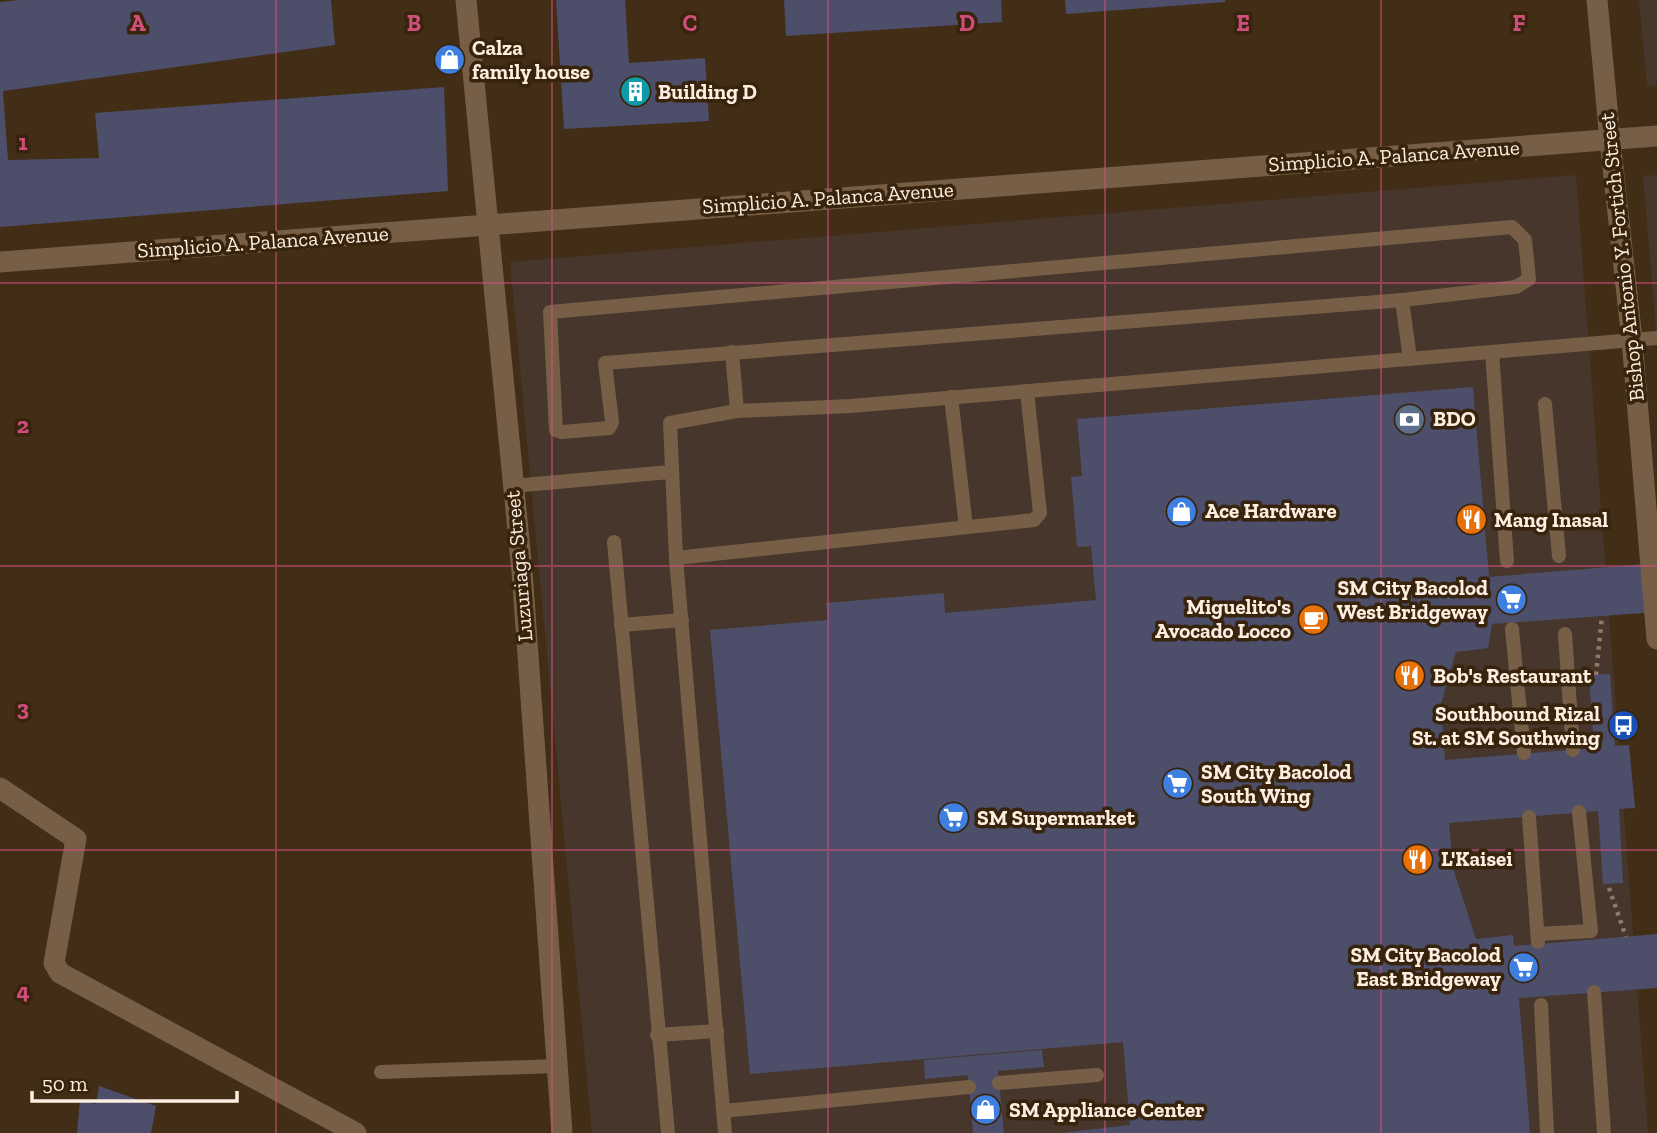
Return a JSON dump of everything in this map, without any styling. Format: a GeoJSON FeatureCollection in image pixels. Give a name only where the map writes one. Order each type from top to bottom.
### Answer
{"type":"FeatureCollection","features":[{"type":"Feature","properties":{"kind":"street","name":"Luzuriaga Street"},"geometry":{"type":"LineString","coordinates":[[466,0],[522,571],[562,1133]]}},
{"type":"Feature","properties":{"kind":"street","name":"Bishop Antonio Y. Fortich Street"},"geometry":{"type":"LineString","coordinates":[[1597,0],[1632,340],[1657,639]]}},
{"type":"Feature","properties":{"kind":"street","name":"Simplicio A. Palanca Avenue"},"geometry":{"type":"LineString","coordinates":[[0,262],[1657,136]]}},
{"type":"Feature","properties":{"kind":"street"},"geometry":{"type":"LineString","coordinates":[[0,788],[76,839],[54,963],[60,973],[356,1133]]}},
{"type":"Feature","properties":{"kind":"lane"},"geometry":{"type":"LineString","coordinates":[[1511,227],[1525,240],[1529,279],[1516,288],[1402,300],[605,363],[612,422],[609,428],[562,432],[556,430],[550,313],[1511,227]]}},
{"type":"Feature","properties":{"kind":"lane"},"geometry":{"type":"LineString","coordinates":[[1402,300],[1410,359]]}},
{"type":"Feature","properties":{"kind":"lane"},"geometry":{"type":"LineString","coordinates":[[725,1133],[676,558],[669,424],[737,411],[1027,391],[1657,338]]}},
{"type":"Feature","properties":{"kind":"lane"},"geometry":{"type":"LineString","coordinates":[[732,352],[737,411]]}},
{"type":"Feature","properties":{"kind":"lane"},"geometry":{"type":"LineString","coordinates":[[1492,352],[1507,561]]}},
{"type":"Feature","properties":{"kind":"lane"},"geometry":{"type":"LineString","coordinates":[[676,558],[1034,520],[1039,515],[1027,391]]}},
{"type":"Feature","properties":{"kind":"lane"},"geometry":{"type":"LineString","coordinates":[[951,397],[966,527]]}},
{"type":"Feature","properties":{"kind":"lane"},"geometry":{"type":"LineString","coordinates":[[1545,404],[1559,556]]}},
{"type":"Feature","properties":{"kind":"lane"},"geometry":{"type":"LineString","coordinates":[[512,486],[670,472]]}},
{"type":"Feature","properties":{"kind":"lane"},"geometry":{"type":"LineString","coordinates":[[614,542],[668,1133]]}},
{"type":"Feature","properties":{"kind":"lane"},"geometry":{"type":"LineString","coordinates":[[621,625],[682,620]]}},
{"type":"Feature","properties":{"kind":"lane"},"geometry":{"type":"LineString","coordinates":[[1512,629],[1524,753]]}},
{"type":"Feature","properties":{"kind":"lane"},"geometry":{"type":"LineString","coordinates":[[1565,634],[1573,750]]}},
{"type":"Feature","properties":{"kind":"lane"},"geometry":{"type":"LineString","coordinates":[[1529,817],[1538,939],[1591,931],[1579,812]]}},
{"type":"Feature","properties":{"kind":"lane"},"geometry":{"type":"LineString","coordinates":[[1594,992],[1604,1133]]}},
{"type":"Feature","properties":{"kind":"lane"},"geometry":{"type":"LineString","coordinates":[[1541,1004],[1547,1133]]}},
{"type":"Feature","properties":{"kind":"lane"},"geometry":{"type":"LineString","coordinates":[[657,1035],[717,1031]]}},
{"type":"Feature","properties":{"kind":"lane"},"geometry":{"type":"LineString","coordinates":[[381,1072],[557,1066]]}},
{"type":"Feature","properties":{"kind":"lane"},"geometry":{"type":"LineString","coordinates":[[999,1083],[1097,1074]]}},
{"type":"Feature","properties":{"kind":"lane"},"geometry":{"type":"LineString","coordinates":[[723,1111],[969,1087]]}},
{"type":"Feature","properties":{"kind":"path"},"geometry":{"type":"LineString","coordinates":[[1596,675],[1602,616]]}},
{"type":"Feature","properties":{"kind":"path"},"geometry":{"type":"LineString","coordinates":[[1608,884],[1626,937]]}},
{"type":"Feature","properties":{"kind":"shaded area"},"geometry":{"type":"Polygon","coordinates":[[[1639,0],[1657,0],[1657,85],[1647,86],[1639,0]]]}},
{"type":"Feature","properties":{"kind":"shaded area"},"geometry":{"type":"Polygon","coordinates":[[[1576,175],[1648,1133],[592,1133],[510,262],[1576,175]]]}},
{"type":"Feature","properties":{"kind":"shaded area"},"geometry":{"type":"Polygon","coordinates":[[[1657,175],[1657,342],[1643,176],[1657,175]]]}},
{"type":"Feature","properties":{"kind":"building"},"geometry":{"type":"Polygon","coordinates":[[[331,0],[335,45],[3,91],[8,160],[99,158],[95,113],[444,87],[448,191],[0,227],[0,2],[331,0]]]}},
{"type":"Feature","properties":{"kind":"building","name":"Building D"},"geometry":{"type":"Polygon","coordinates":[[[556,0],[625,0],[629,63],[705,58],[709,121],[564,129],[556,0]]]}},
{"type":"Feature","properties":{"kind":"building"},"geometry":{"type":"Polygon","coordinates":[[[784,0],[1001,0],[1002,22],[786,36],[784,0]]]}},
{"type":"Feature","properties":{"kind":"building"},"geometry":{"type":"Polygon","coordinates":[[[1065,0],[1225,0],[1225,2],[1066,14],[1065,0]]]}},
{"type":"Feature","properties":{"kind":"building","name":"SM City Bacolod South Wing"},"geometry":{"type":"Polygon","coordinates":[[[1473,387],[1489,577],[1657,563],[1657,612],[1492,624],[1488,648],[1456,652],[1441,704],[1445,760],[1594,748],[1589,675],[1610,674],[1615,746],[1629,745],[1635,808],[1619,809],[1623,883],[1603,884],[1598,811],[1449,823],[1453,868],[1476,939],[1513,935],[1514,946],[1657,934],[1657,988],[1519,998],[1530,1133],[1060,1133],[1130,1125],[1123,1042],[750,1074],[710,630],[828,620],[826,603],[944,593],[945,613],[1096,600],[1091,546],[1077,547],[1071,477],[1082,476],[1077,419],[1473,387]]]}},
{"type":"Feature","properties":{"kind":"building","name":"SM Appliance Center"},"geometry":{"type":"Polygon","coordinates":[[[1042,1050],[1044,1067],[998,1071],[1004,1133],[973,1133],[968,1075],[925,1079],[924,1060],[1042,1050]]]}},
{"type":"Feature","properties":{"kind":"building"},"geometry":{"type":"Polygon","coordinates":[[[99,1086],[156,1106],[151,1133],[77,1133],[80,1100],[96,1104],[99,1086]]]}},
{"type":"Feature","properties":{"kind":"place","name":"Calza family house"},"geometry":{"type":"Point","coordinates":[449,60]}},
{"type":"Feature","properties":{"kind":"place","name":"Building D"},"geometry":{"type":"Point","coordinates":[635,92]}},
{"type":"Feature","properties":{"kind":"place","name":"BDO"},"geometry":{"type":"Point","coordinates":[1410,419]}},
{"type":"Feature","properties":{"kind":"place","name":"Ace Hardware"},"geometry":{"type":"Point","coordinates":[1182,511]}},
{"type":"Feature","properties":{"kind":"place","name":"Mang Inasal"},"geometry":{"type":"Point","coordinates":[1471,520]}},
{"type":"Feature","properties":{"kind":"place","name":"SM City Bacolod West Bridgeway"},"geometry":{"type":"Point","coordinates":[1511,600]}},
{"type":"Feature","properties":{"kind":"place","name":"Miguelito's Avocado Locco"},"geometry":{"type":"Point","coordinates":[1314,619]}},
{"type":"Feature","properties":{"kind":"place","name":"Bob's Restaurant"},"geometry":{"type":"Point","coordinates":[1410,676]}},
{"type":"Feature","properties":{"kind":"place","name":"Southbound Rizal St. at SM Southwing"},"geometry":{"type":"Point","coordinates":[1623,726]}},
{"type":"Feature","properties":{"kind":"place","name":"SM City Bacolod South Wing"},"geometry":{"type":"Point","coordinates":[1178,784]}},
{"type":"Feature","properties":{"kind":"place","name":"SM Supermarket"},"geometry":{"type":"Point","coordinates":[954,818]}},
{"type":"Feature","properties":{"kind":"place","name":"L'Kaisei"},"geometry":{"type":"Point","coordinates":[1418,859]}},
{"type":"Feature","properties":{"kind":"place","name":"SM City Bacolod East Bridgeway"},"geometry":{"type":"Point","coordinates":[1524,967]}},
{"type":"Feature","properties":{"kind":"place","name":"SM Appliance Center"},"geometry":{"type":"Point","coordinates":[986,1110]}}]}
